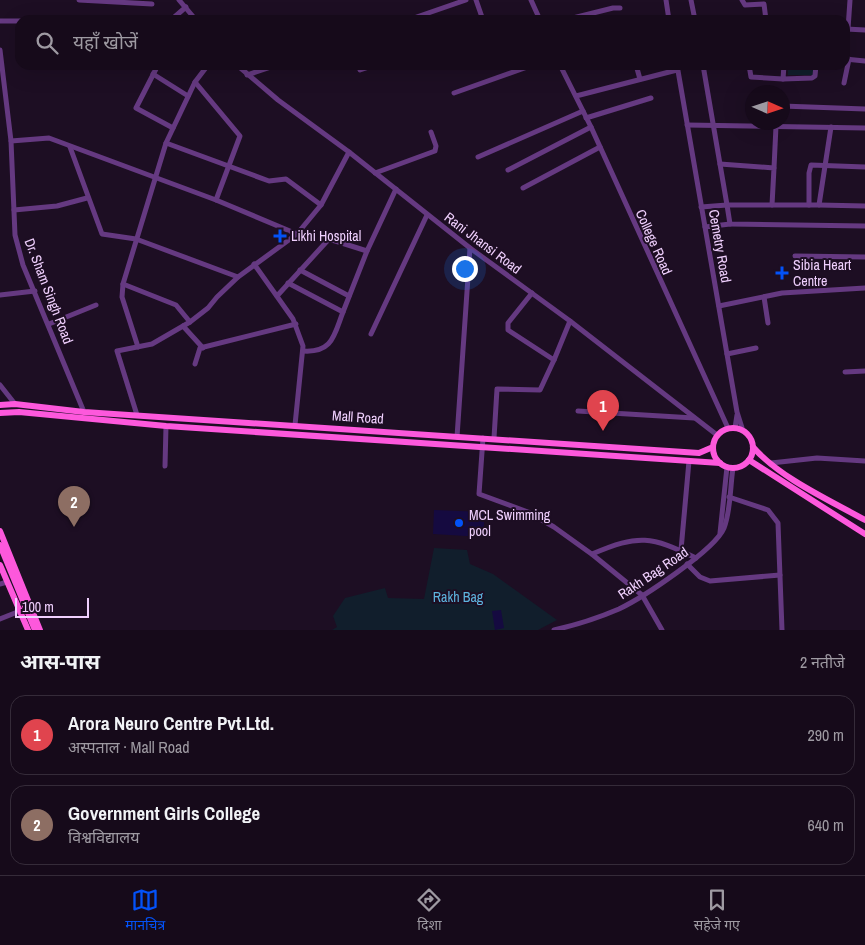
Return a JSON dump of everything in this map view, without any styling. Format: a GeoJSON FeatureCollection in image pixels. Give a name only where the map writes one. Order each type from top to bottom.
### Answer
{"type":"FeatureCollection","features":[{"type":"Feature","properties":{"kind":"main road","name":"Mall Road"},"geometry":{"type":"LineString","coordinates":[[0,405],[14,404],[84,412],[698,452],[713,447]]}},
{"type":"Feature","properties":{"kind":"main road","name":"Mall Road"},"geometry":{"type":"LineString","coordinates":[[0,413],[19,412],[166,426],[720,463]]}},
{"type":"Feature","properties":{"kind":"main road"},"geometry":{"type":"LineString","coordinates":[[732,428],[744,431],[752,441],[753,447],[749,460],[744,465],[730,467],[720,463],[713,447],[717,435],[732,428]]}},
{"type":"Feature","properties":{"kind":"main road"},"geometry":{"type":"LineString","coordinates":[[753,447],[771,464],[865,520]]}},
{"type":"Feature","properties":{"kind":"main road"},"geometry":{"type":"LineString","coordinates":[[749,460],[865,534]]}},
{"type":"Feature","properties":{"kind":"main road"},"geometry":{"type":"LineString","coordinates":[[0,531],[40,630]]}},
{"type":"Feature","properties":{"kind":"main road"},"geometry":{"type":"LineString","coordinates":[[0,545],[35,630]]}},
{"type":"Feature","properties":{"kind":"main road"},"geometry":{"type":"LineString","coordinates":[[0,565],[28,630]]}},
{"type":"Feature","properties":{"kind":"street"},"geometry":{"type":"LineString","coordinates":[[79,0],[152,4],[149,0]]}},
{"type":"Feature","properties":{"kind":"street"},"geometry":{"type":"LineString","coordinates":[[179,0],[192,15]]}},
{"type":"Feature","properties":{"kind":"street"},"geometry":{"type":"LineString","coordinates":[[422,15],[466,0]]}},
{"type":"Feature","properties":{"kind":"street"},"geometry":{"type":"LineString","coordinates":[[476,0],[480,15]]}},
{"type":"Feature","properties":{"kind":"street"},"geometry":{"type":"LineString","coordinates":[[531,0],[538,15]]}},
{"type":"Feature","properties":{"kind":"street"},"geometry":{"type":"LineString","coordinates":[[666,0],[668,15]]}},
{"type":"Feature","properties":{"kind":"street"},"geometry":{"type":"LineString","coordinates":[[691,0],[694,15]]}},
{"type":"Feature","properties":{"kind":"street"},"geometry":{"type":"LineString","coordinates":[[742,0],[745,5],[764,2],[765,15]]}},
{"type":"Feature","properties":{"kind":"street"},"geometry":{"type":"LineString","coordinates":[[848,15],[850,0]]}},
{"type":"Feature","properties":{"kind":"street"},"geometry":{"type":"LineString","coordinates":[[177,15],[186,7]]}},
{"type":"Feature","properties":{"kind":"street"},"geometry":{"type":"LineString","coordinates":[[585,15],[620,8]]}},
{"type":"Feature","properties":{"kind":"street"},"geometry":{"type":"LineString","coordinates":[[0,21],[15,21]]}},
{"type":"Feature","properties":{"kind":"street"},"geometry":{"type":"LineString","coordinates":[[850,29],[865,30]]}},
{"type":"Feature","properties":{"kind":"street","name":"Dr. Sham Singh Road"},"geometry":{"type":"LineString","coordinates":[[0,50],[11,141],[18,250],[84,412]]}},
{"type":"Feature","properties":{"kind":"street"},"geometry":{"type":"LineString","coordinates":[[850,59],[865,61]]}},
{"type":"Feature","properties":{"kind":"street"},"geometry":{"type":"LineString","coordinates":[[155,70],[136,108],[172,128]]}},
{"type":"Feature","properties":{"kind":"street"},"geometry":{"type":"LineString","coordinates":[[138,347],[122,297],[122,284],[166,143],[195,82],[204,70]]}},
{"type":"Feature","properties":{"kind":"street","name":"Rani Jhansi Road"},"geometry":{"type":"LineString","coordinates":[[242,70],[427,215],[570,321],[717,435]]}},
{"type":"Feature","properties":{"kind":"street"},"geometry":{"type":"LineString","coordinates":[[247,75],[262,70]]}},
{"type":"Feature","properties":{"kind":"street"},"geometry":{"type":"LineString","coordinates":[[454,93],[520,70]]}},
{"type":"Feature","properties":{"kind":"street","name":"College Road"},"geometry":{"type":"LineString","coordinates":[[563,70],[732,428]]}},
{"type":"Feature","properties":{"kind":"street"},"geometry":{"type":"LineString","coordinates":[[637,70],[640,79]]}},
{"type":"Feature","properties":{"kind":"street"},"geometry":{"type":"LineString","coordinates":[[576,96],[668,70]]}},
{"type":"Feature","properties":{"kind":"street","name":"Cemetry Road"},"geometry":{"type":"LineString","coordinates":[[678,70],[737,412],[744,431]]}},
{"type":"Feature","properties":{"kind":"street"},"geometry":{"type":"LineString","coordinates":[[704,70],[730,224]]}},
{"type":"Feature","properties":{"kind":"street"},"geometry":{"type":"LineString","coordinates":[[750,70],[751,77],[783,79],[812,78],[815,76],[816,70]]}},
{"type":"Feature","properties":{"kind":"street"},"geometry":{"type":"LineString","coordinates":[[783,79],[784,70]]}},
{"type":"Feature","properties":{"kind":"street"},"geometry":{"type":"LineString","coordinates":[[844,83],[846,70]]}},
{"type":"Feature","properties":{"kind":"street"},"geometry":{"type":"LineString","coordinates":[[153,74],[188,96]]}},
{"type":"Feature","properties":{"kind":"street"},"geometry":{"type":"LineString","coordinates":[[195,82],[239,134],[216,200]]}},
{"type":"Feature","properties":{"kind":"street"},"geometry":{"type":"LineString","coordinates":[[586,118],[651,98]]}},
{"type":"Feature","properties":{"kind":"street"},"geometry":{"type":"LineString","coordinates":[[790,106],[865,109]]}},
{"type":"Feature","properties":{"kind":"street"},"geometry":{"type":"LineString","coordinates":[[478,157],[583,111]]}},
{"type":"Feature","properties":{"kind":"street"},"geometry":{"type":"LineString","coordinates":[[687,125],[745,126]]}},
{"type":"Feature","properties":{"kind":"street"},"geometry":{"type":"LineString","coordinates":[[508,170],[591,127]]}},
{"type":"Feature","properties":{"kind":"street"},"geometry":{"type":"LineString","coordinates":[[790,127],[865,128]]}},
{"type":"Feature","properties":{"kind":"street"},"geometry":{"type":"LineString","coordinates":[[819,205],[831,128]]}},
{"type":"Feature","properties":{"kind":"street"},"geometry":{"type":"LineString","coordinates":[[772,205],[776,130]]}},
{"type":"Feature","properties":{"kind":"street"},"geometry":{"type":"LineString","coordinates":[[375,173],[435,151],[436,146],[431,132]]}},
{"type":"Feature","properties":{"kind":"street"},"geometry":{"type":"LineString","coordinates":[[11,141],[45,138],[216,200],[297,234]]}},
{"type":"Feature","properties":{"kind":"street"},"geometry":{"type":"LineString","coordinates":[[166,143],[269,180],[286,179],[321,205]]}},
{"type":"Feature","properties":{"kind":"street"},"geometry":{"type":"LineString","coordinates":[[70,147],[87,198],[102,234],[136,239],[238,277]]}},
{"type":"Feature","properties":{"kind":"street"},"geometry":{"type":"LineString","coordinates":[[523,188],[600,147]]}},
{"type":"Feature","properties":{"kind":"street"},"geometry":{"type":"LineString","coordinates":[[137,415],[117,352],[156,342],[190,322],[208,308],[238,277],[297,234],[321,205],[349,152]]}},
{"type":"Feature","properties":{"kind":"street"},"geometry":{"type":"LineString","coordinates":[[720,164],[774,168]]}},
{"type":"Feature","properties":{"kind":"street"},"geometry":{"type":"LineString","coordinates":[[809,204],[810,166],[865,166]]}},
{"type":"Feature","properties":{"kind":"street"},"geometry":{"type":"LineString","coordinates":[[304,351],[320,350],[330,344],[396,189]]}},
{"type":"Feature","properties":{"kind":"street"},"geometry":{"type":"LineString","coordinates":[[14,210],[57,206],[87,198]]}},
{"type":"Feature","properties":{"kind":"street"},"geometry":{"type":"LineString","coordinates":[[702,207],[809,204],[865,206]]}},
{"type":"Feature","properties":{"kind":"street"},"geometry":{"type":"LineString","coordinates":[[371,334],[427,215]]}},
{"type":"Feature","properties":{"kind":"street"},"geometry":{"type":"LineString","coordinates":[[705,227],[730,224],[865,226]]}},
{"type":"Feature","properties":{"kind":"street"},"geometry":{"type":"LineString","coordinates":[[277,296],[330,239],[368,252]]}},
{"type":"Feature","properties":{"kind":"street"},"geometry":{"type":"LineString","coordinates":[[457,437],[470,248]]}},
{"type":"Feature","properties":{"kind":"street"},"geometry":{"type":"LineString","coordinates":[[795,256],[865,256]]}},
{"type":"Feature","properties":{"kind":"street"},"geometry":{"type":"LineString","coordinates":[[254,264],[296,324],[304,351],[294,425]]}},
{"type":"Feature","properties":{"kind":"street"},"geometry":{"type":"LineString","coordinates":[[300,270],[349,296]]}},
{"type":"Feature","properties":{"kind":"street"},"geometry":{"type":"LineString","coordinates":[[288,283],[343,312]]}},
{"type":"Feature","properties":{"kind":"street"},"geometry":{"type":"LineString","coordinates":[[122,284],[170,302],[181,309],[190,322]]}},
{"type":"Feature","properties":{"kind":"street"},"geometry":{"type":"LineString","coordinates":[[719,306],[782,293],[865,288]]}},
{"type":"Feature","properties":{"kind":"street"},"geometry":{"type":"LineString","coordinates":[[0,295],[34,291]]}},
{"type":"Feature","properties":{"kind":"street"},"geometry":{"type":"LineString","coordinates":[[532,293],[508,322],[507,328],[554,360]]}},
{"type":"Feature","properties":{"kind":"street"},"geometry":{"type":"LineString","coordinates":[[764,297],[768,323]]}},
{"type":"Feature","properties":{"kind":"street"},"geometry":{"type":"LineString","coordinates":[[49,324],[96,305]]}},
{"type":"Feature","properties":{"kind":"street"},"geometry":{"type":"LineString","coordinates":[[494,438],[497,389],[540,390],[570,321]]}},
{"type":"Feature","properties":{"kind":"street"},"geometry":{"type":"LineString","coordinates":[[195,364],[199,349],[296,324]]}},
{"type":"Feature","properties":{"kind":"street"},"geometry":{"type":"LineString","coordinates":[[182,326],[203,348]]}},
{"type":"Feature","properties":{"kind":"street"},"geometry":{"type":"LineString","coordinates":[[727,354],[756,348]]}},
{"type":"Feature","properties":{"kind":"street"},"geometry":{"type":"LineString","coordinates":[[845,372],[865,371]]}},
{"type":"Feature","properties":{"kind":"street"},"geometry":{"type":"LineString","coordinates":[[0,385],[14,404]]}},
{"type":"Feature","properties":{"kind":"street"},"geometry":{"type":"LineString","coordinates":[[578,411],[694,418]]}},
{"type":"Feature","properties":{"kind":"street"},"geometry":{"type":"LineString","coordinates":[[732,428],[737,412]]}},
{"type":"Feature","properties":{"kind":"street"},"geometry":{"type":"LineString","coordinates":[[165,466],[166,426]]}},
{"type":"Feature","properties":{"kind":"street"},"geometry":{"type":"LineString","coordinates":[[483,438],[479,494],[528,512],[554,527],[592,554],[642,595],[662,630]]}},
{"type":"Feature","properties":{"kind":"street"},"geometry":{"type":"LineString","coordinates":[[771,464],[817,458],[865,461]]}},
{"type":"Feature","properties":{"kind":"street"},"geometry":{"type":"LineString","coordinates":[[681,550],[689,461]]}},
{"type":"Feature","properties":{"kind":"street"},"geometry":{"type":"LineString","coordinates":[[720,533],[730,467]]}},
{"type":"Feature","properties":{"kind":"street","name":"Rakh Bag Road"},"geometry":{"type":"LineString","coordinates":[[554,630],[618,609],[696,558],[724,528],[729,497],[730,467]]}},
{"type":"Feature","properties":{"kind":"street"},"geometry":{"type":"LineString","coordinates":[[729,497],[763,508],[774,515],[780,531],[782,630]]}},
{"type":"Feature","properties":{"kind":"street"},"geometry":{"type":"LineString","coordinates":[[592,554],[616,544],[637,539],[656,540],[696,558]]}},
{"type":"Feature","properties":{"kind":"street"},"geometry":{"type":"LineString","coordinates":[[687,564],[700,577],[710,581],[780,575]]}},
{"type":"Feature","properties":{"kind":"street"},"geometry":{"type":"LineString","coordinates":[[0,584],[7,582]]}},
{"type":"Feature","properties":{"kind":"street"},"geometry":{"type":"LineString","coordinates":[[0,619],[20,611]]}},
{"type":"Feature","properties":{"kind":"green space"},"geometry":{"type":"Polygon","coordinates":[[[788,70],[813,70],[813,75],[788,75],[788,70]]]}},
{"type":"Feature","properties":{"kind":"green space","name":"Rakh Bag"},"geometry":{"type":"Polygon","coordinates":[[[434,548],[467,550],[470,564],[493,574],[557,620],[538,630],[332,630],[337,627],[333,616],[345,598],[385,588],[388,598],[424,599],[434,548]]]}},
{"type":"Feature","properties":{"kind":"shaded area","name":"MCL Swimming pool"},"geometry":{"type":"Polygon","coordinates":[[[434,510],[485,512],[483,537],[433,534],[434,510]]]}},
{"type":"Feature","properties":{"kind":"shaded area"},"geometry":{"type":"Polygon","coordinates":[[[501,610],[504,628],[495,630],[492,611],[501,610]]]}},
{"type":"Feature","properties":{"kind":"place","name":"Likhi Hospital"},"geometry":{"type":"Point","coordinates":[280,236]}},
{"type":"Feature","properties":{"kind":"place","name":"Sibia Heart Centre"},"geometry":{"type":"Point","coordinates":[782,273]}},
{"type":"Feature","properties":{"kind":"place","name":"Arora Neuro Centre Pvt.Ltd."},"geometry":{"type":"Point","coordinates":[603,431]}},
{"type":"Feature","properties":{"kind":"place","name":"MCL Swimming pool"},"geometry":{"type":"Point","coordinates":[459,523]}},
{"type":"Feature","properties":{"kind":"place","name":"Government Girls College"},"geometry":{"type":"Point","coordinates":[74,527]}}]}
